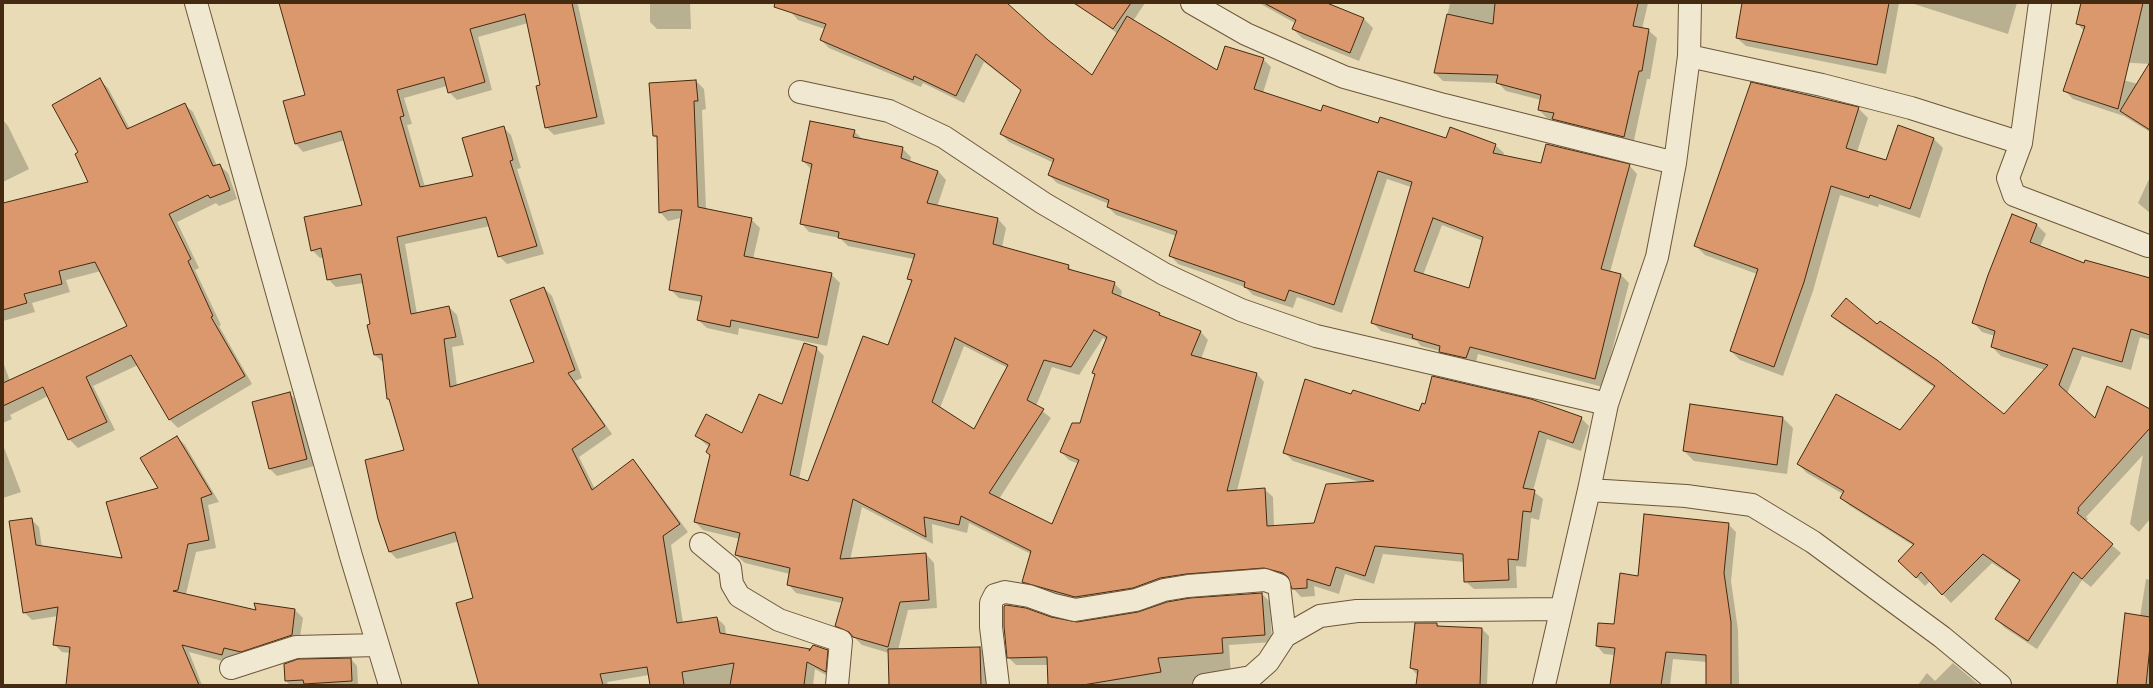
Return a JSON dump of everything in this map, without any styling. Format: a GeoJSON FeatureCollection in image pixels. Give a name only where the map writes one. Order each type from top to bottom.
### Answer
{"type":"FeatureCollection","features":[{"type":"Feature","properties":{"kind":"street"},"geometry":{"type":"LineString","coordinates":[[196,3],[349,548],[390,685]]}},
{"type":"Feature","properties":{"kind":"street"},"geometry":{"type":"LineString","coordinates":[[1192,3],[1246,34],[1344,78],[1444,106],[1675,163]]}},
{"type":"Feature","properties":{"kind":"street"},"geometry":{"type":"LineString","coordinates":[[1544,685],[1589,490],[1607,404],[1657,257],[1675,163],[1689,56],[1690,3]]}},
{"type":"Feature","properties":{"kind":"street"},"geometry":{"type":"LineString","coordinates":[[2040,3],[2021,143],[2008,178],[2014,195],[2148,246]]}},
{"type":"Feature","properties":{"kind":"street"},"geometry":{"type":"LineString","coordinates":[[1689,56],[1822,85],[1911,108],[2021,143]]}},
{"type":"Feature","properties":{"kind":"street"},"geometry":{"type":"LineString","coordinates":[[800,92],[888,111],[944,137],[1043,203],[1164,274],[1241,310],[1316,336],[1607,404]]}},
{"type":"Feature","properties":{"kind":"street"},"geometry":{"type":"LineString","coordinates":[[1589,490],[1686,496],[1752,505],[1819,547],[1942,637],[2000,685]]}},
{"type":"Feature","properties":{"kind":"street"},"geometry":{"type":"LineString","coordinates":[[701,544],[730,568],[732,584],[739,596],[779,620],[841,641],[837,685]]}},
{"type":"Feature","properties":{"kind":"street"},"geometry":{"type":"LineString","coordinates":[[998,685],[991,627],[991,604],[995,595],[1005,592],[1029,596],[1054,605],[1075,610],[1136,600],[1164,590],[1188,586],[1265,580],[1279,585],[1286,636]]}},
{"type":"Feature","properties":{"kind":"street"},"geometry":{"type":"LineString","coordinates":[[1204,685],[1250,677],[1268,662],[1286,636],[1320,616],[1357,611],[1561,609]]}},
{"type":"Feature","properties":{"kind":"street"},"geometry":{"type":"LineString","coordinates":[[232,668],[296,647],[378,645]]}},
{"type":"Feature","properties":{"kind":"building"},"geometry":{"type":"Polygon","coordinates":[[[279,3],[572,3],[597,117],[545,128],[536,86],[540,85],[525,14],[470,29],[485,82],[448,93],[444,77],[397,90],[404,116],[400,117],[420,187],[473,176],[462,138],[504,126],[513,160],[510,161],[537,246],[498,257],[486,217],[397,237],[411,314],[449,306],[456,337],[444,339],[450,387],[534,362],[510,300],[544,287],[575,370],[568,373],[605,426],[572,449],[592,490],[633,459],[680,524],[663,536],[677,623],[717,617],[720,633],[810,649],[809,651],[813,645],[828,650],[826,672],[807,662],[804,685],[730,685],[734,663],[682,672],[684,685],[650,685],[647,667],[600,674],[603,685],[479,685],[456,603],[473,598],[455,532],[389,552],[378,519],[365,460],[404,450],[389,399],[387,399],[382,354],[374,355],[367,325],[370,324],[361,274],[327,280],[321,248],[311,251],[304,217],[362,205],[341,131],[295,144],[283,101],[305,95],[279,3]]]}},
{"type":"Feature","properties":{"kind":"building"},"geometry":{"type":"Polygon","coordinates":[[[775,3],[1007,3],[1048,40],[1092,75],[1127,16],[1217,70],[1225,46],[1264,58],[1254,89],[1321,111],[1323,105],[1378,123],[1380,117],[1446,138],[1450,127],[1496,144],[1493,153],[1541,163],[1546,144],[1630,164],[1601,269],[1621,274],[1595,379],[1470,347],[1466,358],[1439,352],[1440,346],[1412,338],[1413,335],[1371,323],[1412,182],[1378,171],[1334,305],[1289,290],[1285,301],[1244,287],[1245,282],[1169,256],[1177,231],[1107,207],[1109,200],[1048,175],[1054,159],[1000,134],[1021,90],[976,54],[956,96],[914,76],[913,80],[820,40],[826,24],[774,7],[775,3]],[[1433,218],[1414,271],[1469,288],[1483,237],[1433,218]]]}},
{"type":"Feature","properties":{"kind":"building"},"geometry":{"type":"Polygon","coordinates":[[[1074,3],[1131,3],[1113,29],[1074,3]]]}},
{"type":"Feature","properties":{"kind":"building"},"geometry":{"type":"Polygon","coordinates":[[[1264,3],[1327,3],[1364,18],[1350,53],[1292,29],[1296,20],[1264,3]]]}},
{"type":"Feature","properties":{"kind":"building"},"geometry":{"type":"Polygon","coordinates":[[[1495,3],[1638,3],[1633,26],[1649,29],[1642,71],[1639,71],[1624,137],[1552,119],[1554,113],[1538,110],[1541,95],[1496,83],[1498,75],[1434,73],[1447,14],[1493,24],[1495,3]]]}},
{"type":"Feature","properties":{"kind":"building"},"geometry":{"type":"Polygon","coordinates":[[[1742,3],[1889,3],[1877,65],[1736,38],[1742,3]]]}},
{"type":"Feature","properties":{"kind":"building"},"geometry":{"type":"Polygon","coordinates":[[[2081,3],[2143,3],[2118,109],[2063,91],[2085,26],[2076,24],[2081,3]]]}},
{"type":"Feature","properties":{"kind":"building"},"geometry":{"type":"Polygon","coordinates":[[[2150,62],[2150,130],[2120,111],[2150,62]]]}},
{"type":"Feature","properties":{"kind":"building"},"geometry":{"type":"Polygon","coordinates":[[[100,78],[127,129],[185,103],[213,166],[220,164],[230,190],[210,198],[208,195],[169,214],[191,259],[188,261],[213,316],[211,317],[245,376],[169,420],[131,355],[86,377],[107,422],[68,440],[43,387],[3,406],[3,383],[127,326],[95,262],[59,271],[62,284],[24,294],[27,303],[3,310],[3,203],[88,182],[75,154],[78,152],[52,105],[100,78]]]}},
{"type":"Feature","properties":{"kind":"building"},"geometry":{"type":"Polygon","coordinates":[[[696,80],[698,101],[694,101],[698,207],[752,218],[744,256],[832,273],[818,338],[731,320],[730,327],[697,320],[702,296],[669,290],[682,210],[670,210],[659,213],[657,136],[653,136],[649,83],[696,80]]]}},
{"type":"Feature","properties":{"kind":"building"},"geometry":{"type":"Polygon","coordinates":[[[1751,82],[1859,107],[1846,148],[1886,160],[1898,125],[1934,138],[1910,209],[1870,195],[1869,198],[1831,186],[1804,282],[1774,367],[1730,351],[1758,269],[1694,246],[1751,82]]]}},
{"type":"Feature","properties":{"kind":"building"},"geometry":{"type":"Polygon","coordinates":[[[810,121],[855,130],[853,137],[903,147],[901,158],[938,171],[927,203],[998,218],[993,244],[1069,265],[1068,269],[1115,282],[1112,293],[1160,313],[1159,315],[1201,331],[1191,355],[1257,373],[1227,491],[1265,488],[1267,526],[1314,523],[1326,484],[1374,481],[1283,453],[1305,379],[1351,394],[1353,390],[1419,411],[1422,403],[1425,404],[1432,376],[1531,399],[1582,417],[1573,443],[1539,431],[1523,488],[1535,490],[1531,512],[1523,511],[1518,560],[1508,559],[1509,580],[1464,582],[1463,554],[1375,546],[1365,576],[1336,567],[1330,586],[1307,579],[1307,588],[1292,589],[1288,577],[1283,573],[1264,568],[1186,574],[1160,578],[1133,588],[1075,597],[1022,582],[1031,551],[961,516],[959,525],[924,517],[926,537],[853,499],[840,559],[926,553],[929,600],[900,602],[888,647],[853,637],[849,632],[835,626],[843,598],[787,585],[790,568],[735,555],[740,533],[694,522],[710,455],[706,452],[710,444],[695,436],[706,414],[742,433],[759,394],[782,404],[804,343],[817,347],[790,475],[808,481],[863,336],[888,345],[912,280],[907,279],[915,254],[838,238],[839,232],[800,224],[812,164],[802,161],[810,121]],[[1094,330],[1071,367],[1044,360],[1027,400],[1044,409],[989,493],[1052,524],[1079,460],[1060,452],[1072,423],[1080,423],[1095,374],[1092,373],[1107,337],[1094,330]],[[955,338],[932,402],[974,429],[1008,365],[955,338]]]}},
{"type":"Feature","properties":{"kind":"building"},"geometry":{"type":"Polygon","coordinates":[[[2012,214],[2037,224],[2030,242],[2084,263],[2085,260],[2150,278],[2150,335],[2131,329],[2122,362],[2073,348],[2059,385],[2095,418],[2107,386],[2150,409],[2150,428],[2078,508],[2079,510],[2077,513],[2113,544],[2082,579],[2073,572],[2028,641],[1995,619],[2020,580],[1983,554],[1942,595],[1921,572],[1916,578],[1898,561],[1914,544],[1840,498],[1844,491],[1797,464],[1836,394],[1900,430],[1935,386],[1831,316],[1846,298],[1877,324],[1880,321],[1937,360],[2004,414],[2048,365],[1991,347],[1995,331],[1972,323],[1988,275],[2012,214]]]}},
{"type":"Feature","properties":{"kind":"building"},"geometry":{"type":"Polygon","coordinates":[[[290,392],[307,459],[269,469],[252,402],[290,392]]]}},
{"type":"Feature","properties":{"kind":"building"},"geometry":{"type":"Polygon","coordinates":[[[1690,404],[1783,417],[1777,465],[1683,451],[1690,404]]]}},
{"type":"Feature","properties":{"kind":"building"},"geometry":{"type":"Polygon","coordinates":[[[177,436],[212,494],[201,498],[209,540],[188,544],[178,590],[173,591],[256,610],[254,603],[295,609],[292,635],[241,652],[224,648],[222,655],[182,645],[199,685],[66,685],[70,647],[53,645],[58,607],[23,613],[9,521],[32,518],[36,545],[122,558],[106,502],[158,488],[140,458],[177,436]]]}},
{"type":"Feature","properties":{"kind":"building"},"geometry":{"type":"Polygon","coordinates":[[[1644,514],[1729,523],[1724,573],[1731,622],[1731,685],[1706,685],[1706,655],[1666,652],[1661,685],[1610,685],[1615,648],[1596,646],[1598,623],[1614,624],[1620,573],[1638,576],[1644,514]]]}},
{"type":"Feature","properties":{"kind":"building"},"geometry":{"type":"Polygon","coordinates":[[[1262,593],[1265,635],[1222,638],[1223,653],[1158,658],[1161,672],[1083,685],[1048,685],[1047,657],[1007,658],[1004,626],[1004,606],[1006,605],[1026,608],[1051,617],[1077,622],[1138,612],[1167,602],[1190,598],[1262,593]]]}},
{"type":"Feature","properties":{"kind":"building"},"geometry":{"type":"Polygon","coordinates":[[[2125,613],[2150,617],[2150,646],[2146,685],[2117,685],[2125,613]]]}},
{"type":"Feature","properties":{"kind":"building"},"geometry":{"type":"Polygon","coordinates":[[[1415,623],[1437,623],[1437,626],[1482,628],[1480,685],[1416,685],[1418,670],[1410,668],[1415,623]]]}},
{"type":"Feature","properties":{"kind":"building"},"geometry":{"type":"Polygon","coordinates":[[[980,647],[981,685],[889,685],[888,649],[980,647]]]}},
{"type":"Feature","properties":{"kind":"building"},"geometry":{"type":"Polygon","coordinates":[[[351,658],[352,681],[304,684],[303,680],[285,681],[284,664],[298,659],[351,658]]]}}]}
